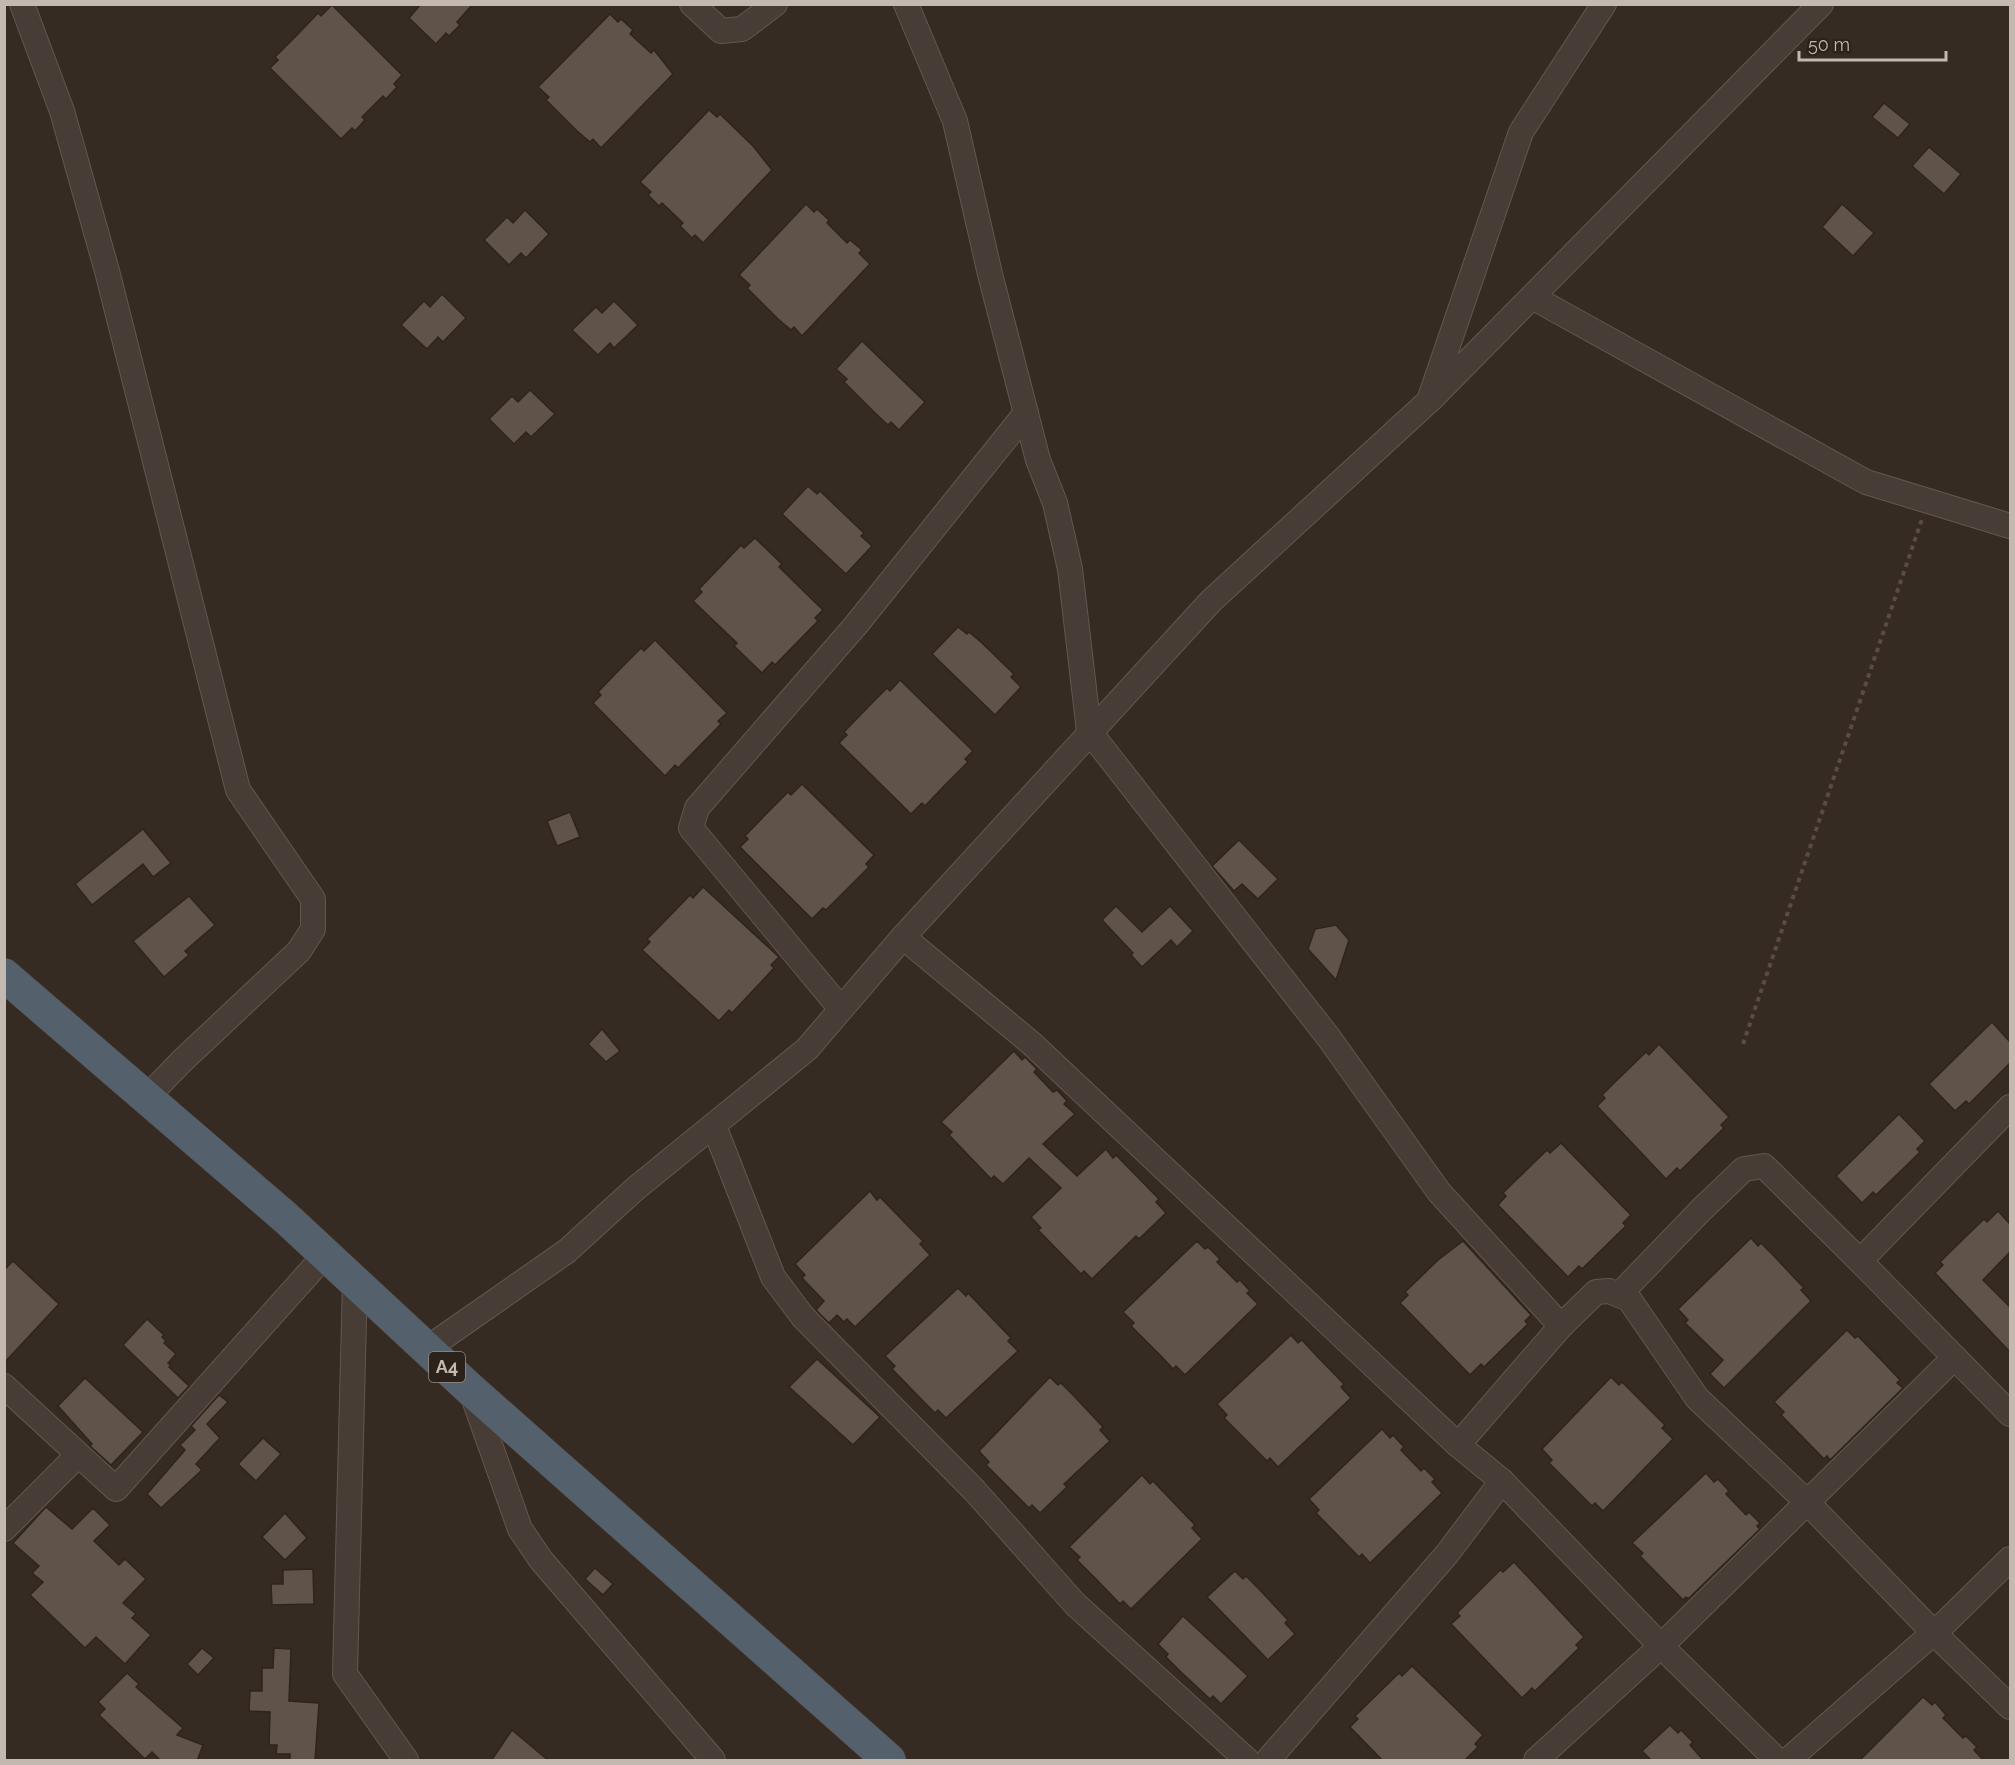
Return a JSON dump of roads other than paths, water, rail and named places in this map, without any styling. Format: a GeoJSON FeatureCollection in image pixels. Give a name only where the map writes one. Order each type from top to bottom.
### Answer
{"type":"FeatureCollection","features":[{"type":"Feature","properties":{"kind":"highway","name":"A4"},"geometry":{"type":"LineString","coordinates":[[4,975],[355,1281],[470,1389],[889,1761]]}},
{"type":"Feature","properties":{"kind":"street"},"geometry":{"type":"LineString","coordinates":[[22,4],[62,111],[104,260],[238,790],[313,899],[313,928],[299,951],[146,1098]]}},
{"type":"Feature","properties":{"kind":"street"},"geometry":{"type":"LineString","coordinates":[[692,4],[721,31],[742,29],[775,4]]}},
{"type":"Feature","properties":{"kind":"street"},"geometry":{"type":"LineString","coordinates":[[906,4],[956,121],[990,274],[1038,460],[1055,503],[1070,569],[1089,731],[1329,1038],[1439,1192],[1561,1326]]}},
{"type":"Feature","properties":{"kind":"street"},"geometry":{"type":"LineString","coordinates":[[1430,400],[1521,132],[1604,4]]}},
{"type":"Feature","properties":{"kind":"street"},"geometry":{"type":"LineString","coordinates":[[428,1348],[567,1251],[635,1189],[807,1049],[903,937],[1089,731],[1211,601],[1430,400],[1534,298],[1821,4]]}},
{"type":"Feature","properties":{"kind":"street"},"geometry":{"type":"LineString","coordinates":[[1534,298],[1866,482],[2010,526]]}},
{"type":"Feature","properties":{"kind":"street"},"geometry":{"type":"LineString","coordinates":[[841,1009],[691,828],[697,808],[856,625],[1026,412]]}},
{"type":"Feature","properties":{"kind":"street"},"geometry":{"type":"LineString","coordinates":[[903,937],[1031,1043],[1458,1445],[1502,1481],[1661,1646],[1777,1761]]}},
{"type":"Feature","properties":{"kind":"street"},"geometry":{"type":"LineString","coordinates":[[1860,1261],[2010,1107]]}},
{"type":"Feature","properties":{"kind":"street"},"geometry":{"type":"LineString","coordinates":[[714,1126],[773,1276],[803,1317],[975,1491],[1075,1604],[1246,1761]]}},
{"type":"Feature","properties":{"kind":"street"},"geometry":{"type":"LineString","coordinates":[[1619,1295],[1744,1169],[1764,1166],[1954,1358],[2008,1405]]}},
{"type":"Feature","properties":{"kind":"street"},"geometry":{"type":"LineString","coordinates":[[4,1386],[116,1489],[325,1255]]}},
{"type":"Feature","properties":{"kind":"street"},"geometry":{"type":"LineString","coordinates":[[355,1281],[345,1674],[406,1761]]}},
{"type":"Feature","properties":{"kind":"street"},"geometry":{"type":"LineString","coordinates":[[1458,1445],[1561,1326],[1596,1292],[1609,1290],[1629,1299],[1697,1398],[1807,1502],[1934,1633],[2010,1707]]}},
{"type":"Feature","properties":{"kind":"street"},"geometry":{"type":"LineString","coordinates":[[1536,1761],[1661,1646],[1954,1358]]}},
{"type":"Feature","properties":{"kind":"street"},"geometry":{"type":"LineString","coordinates":[[470,1389],[520,1529],[540,1560],[713,1761]]}},
{"type":"Feature","properties":{"kind":"street"},"geometry":{"type":"LineString","coordinates":[[4,1529],[77,1455]]}},
{"type":"Feature","properties":{"kind":"street"},"geometry":{"type":"LineString","coordinates":[[1268,1761],[1447,1554],[1502,1481]]}},
{"type":"Feature","properties":{"kind":"street"},"geometry":{"type":"LineString","coordinates":[[1788,1761],[1934,1633],[2010,1558]]}}]}
